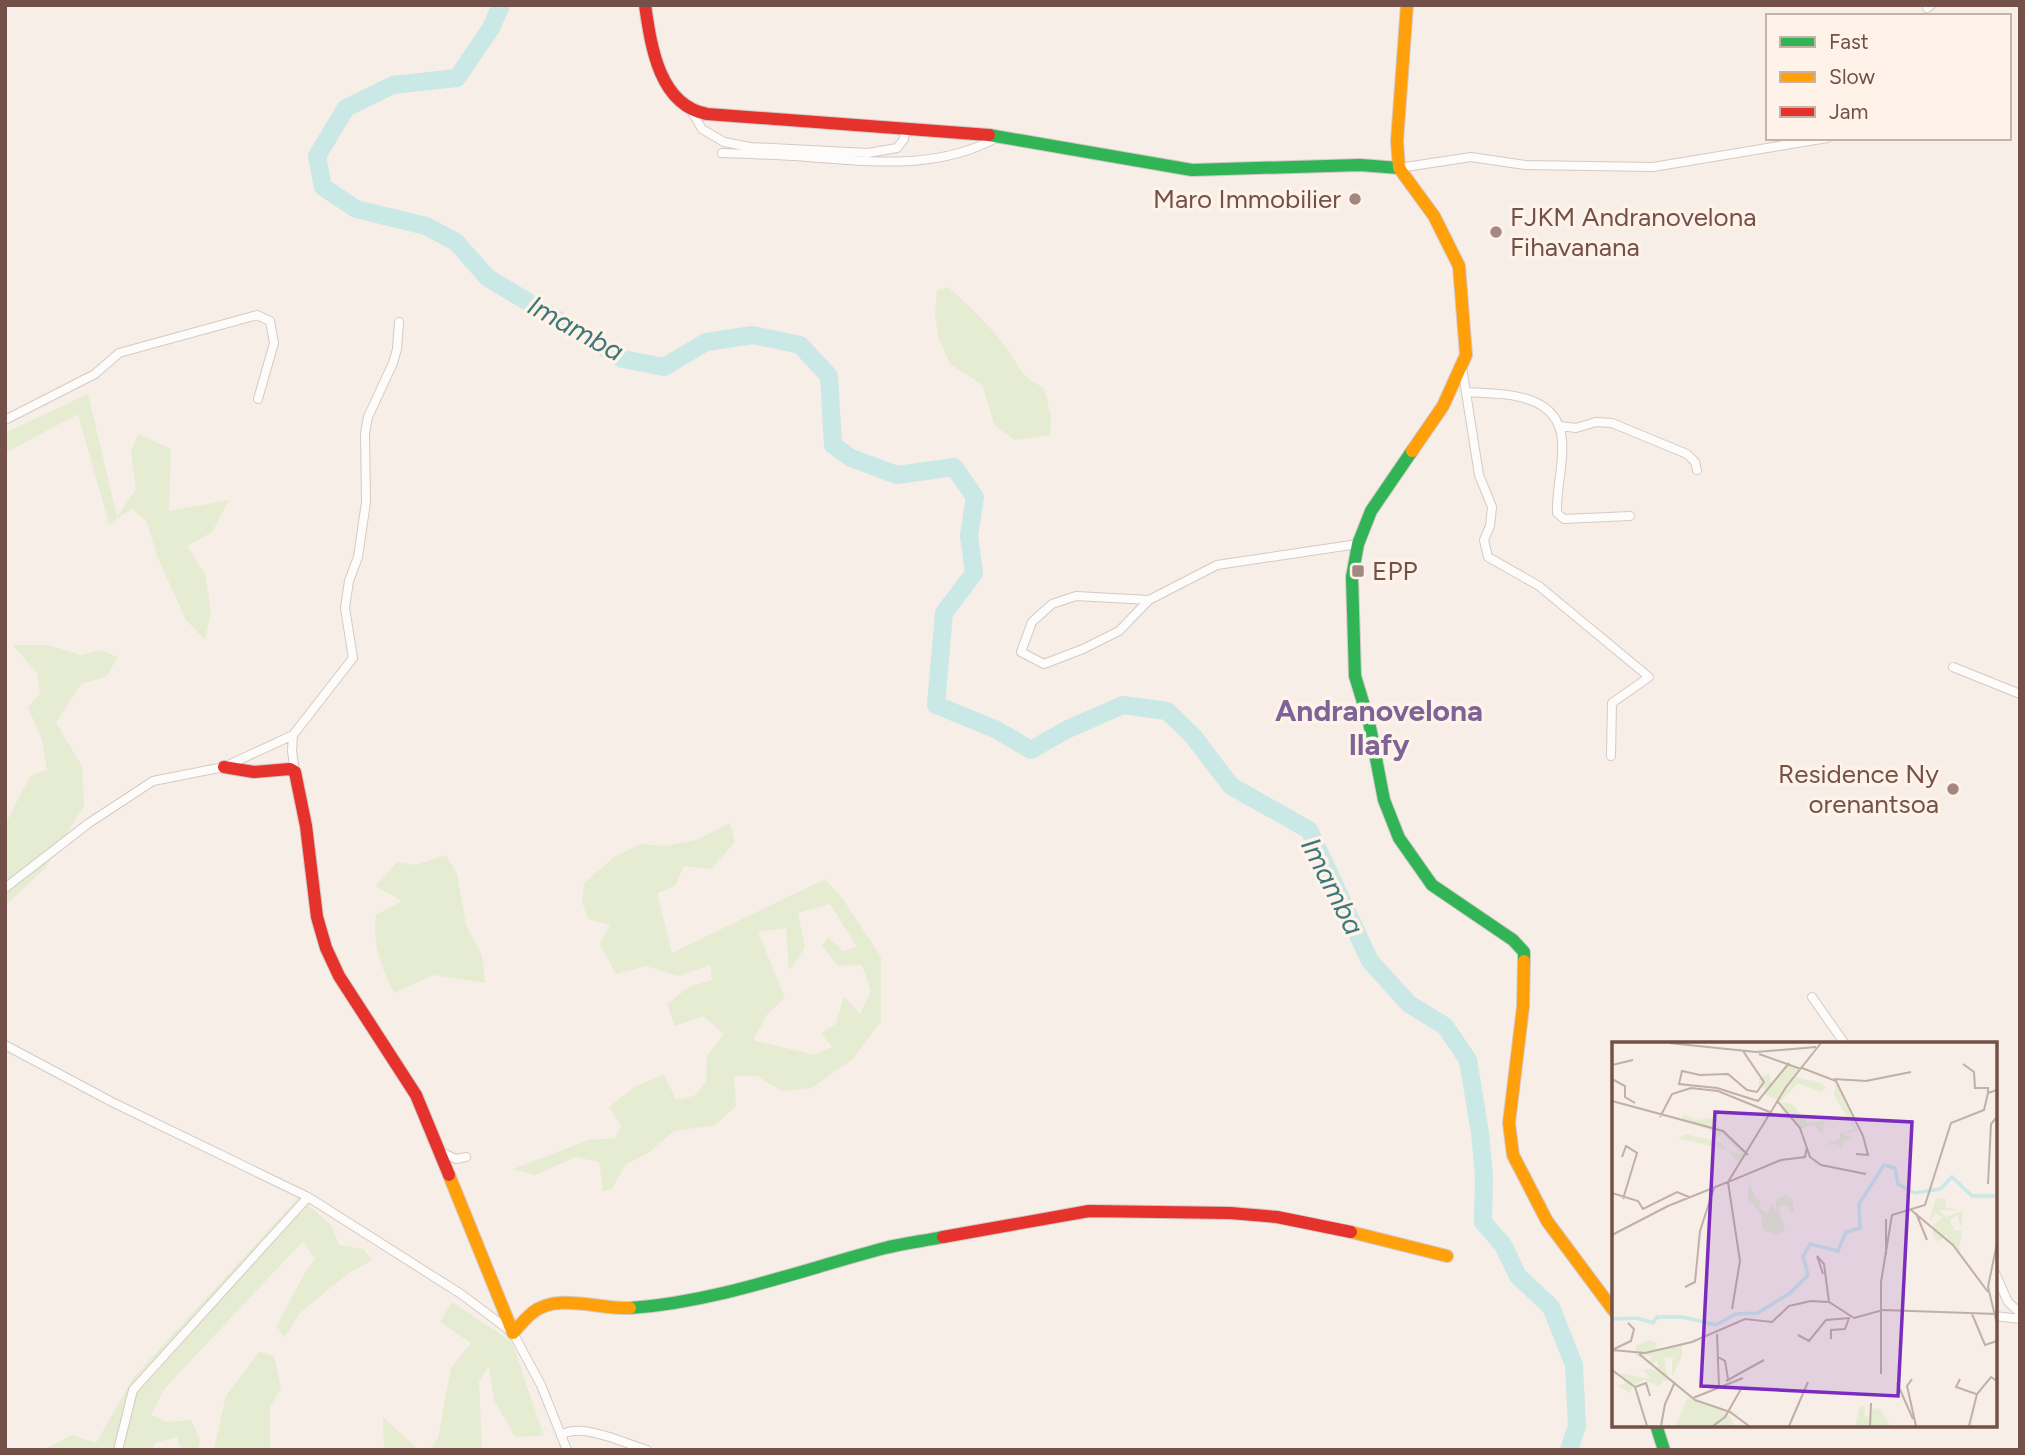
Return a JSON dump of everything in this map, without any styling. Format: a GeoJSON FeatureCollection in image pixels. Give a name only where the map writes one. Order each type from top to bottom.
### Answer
{"type":"FeatureCollection","features":[{"type":"Feature","properties":{"kind":"street"},"geometry":{"type":"LineString","coordinates":[[645,5],[655,55],[670,89],[678,101],[691,110],[702,129],[724,142],[750,147],[868,153],[897,148],[904,139],[905,129]]}},
{"type":"Feature","properties":{"kind":"street"},"geometry":{"type":"LineString","coordinates":[[1406,5],[1397,141],[1399,168],[1434,216],[1459,266],[1466,355],[1443,406],[1371,511],[1358,544],[1352,577],[1355,676],[1368,722],[1384,800],[1399,838],[1432,885],[1513,940],[1524,952],[1523,1007],[1514,1067],[1510,1123],[1513,1155],[1547,1221],[1612,1308]]}},
{"type":"Feature","properties":{"kind":"street"},"geometry":{"type":"LineString","coordinates":[[691,110],[747,118],[998,136],[1192,170],[1360,165],[1399,168],[1471,157],[1525,165],[1653,167],[1815,140]]}},
{"type":"Feature","properties":{"kind":"street"},"geometry":{"type":"LineString","coordinates":[[722,153],[894,163],[923,161],[964,151],[998,136]]}},
{"type":"Feature","properties":{"kind":"street"},"geometry":{"type":"LineString","coordinates":[[5,420],[95,374],[119,353],[257,315],[270,321],[274,343],[258,399]]}},
{"type":"Feature","properties":{"kind":"street"},"geometry":{"type":"LineString","coordinates":[[5,888],[89,823],[153,781],[224,767],[293,735],[353,658],[345,608],[349,582],[358,557],[366,502],[365,433],[368,417],[395,356],[399,322]]}},
{"type":"Feature","properties":{"kind":"street"},"geometry":{"type":"LineString","coordinates":[[1462,364],[1479,475],[1492,507],[1490,526],[1484,540],[1488,557],[1539,586],[1649,677],[1612,703],[1611,756]]}},
{"type":"Feature","properties":{"kind":"street"},"geometry":{"type":"LineString","coordinates":[[1466,392],[1519,396],[1537,402],[1551,413],[1560,426],[1563,443],[1556,493],[1557,513],[1564,519],[1630,516]]}},
{"type":"Feature","properties":{"kind":"street"},"geometry":{"type":"LineString","coordinates":[[1560,426],[1576,428],[1596,422],[1612,423],[1688,454],[1695,462],[1697,470]]}},
{"type":"Feature","properties":{"kind":"street"},"geometry":{"type":"LineString","coordinates":[[1150,600],[1076,596],[1052,604],[1031,622],[1021,652],[1044,664],[1083,649],[1119,631],[1150,600],[1217,565],[1358,544]]}},
{"type":"Feature","properties":{"kind":"street"},"geometry":{"type":"LineString","coordinates":[[1953,667],[2020,694]]}},
{"type":"Feature","properties":{"kind":"street"},"geometry":{"type":"LineString","coordinates":[[293,735],[292,751],[306,826],[317,917],[326,948],[339,976],[416,1095],[513,1333],[541,1385],[567,1450]]}},
{"type":"Feature","properties":{"kind":"street"},"geometry":{"type":"LineString","coordinates":[[224,767],[254,772],[290,769],[295,772]]}},
{"type":"Feature","properties":{"kind":"street"},"geometry":{"type":"LineString","coordinates":[[1812,997],[1843,1042]]}},
{"type":"Feature","properties":{"kind":"street"},"geometry":{"type":"LineString","coordinates":[[5,1045],[112,1102],[308,1197],[461,1294],[513,1333]]}},
{"type":"Feature","properties":{"kind":"street"},"geometry":{"type":"LineString","coordinates":[[439,1151],[456,1159],[466,1157]]}},
{"type":"Feature","properties":{"kind":"street"},"geometry":{"type":"LineString","coordinates":[[118,1450],[133,1390],[308,1197]]}},
{"type":"Feature","properties":{"kind":"street"},"geometry":{"type":"LineString","coordinates":[[513,1333],[534,1311],[549,1305],[562,1303],[621,1309],[665,1306],[888,1248],[1089,1211],[1230,1213],[1278,1217],[1383,1239],[1447,1256]]}},
{"type":"Feature","properties":{"kind":"street"},"geometry":{"type":"LineString","coordinates":[[1997,1277],[2008,1302]]}},
{"type":"Feature","properties":{"kind":"street"},"geometry":{"type":"LineString","coordinates":[[1997,1292],[2020,1313]]}},
{"type":"Feature","properties":{"kind":"street"},"geometry":{"type":"LineString","coordinates":[[1997,1316],[2020,1319]]}},
{"type":"Feature","properties":{"kind":"street"},"geometry":{"type":"LineString","coordinates":[[1658,1427],[1664,1450]]}},
{"type":"Feature","properties":{"kind":"street"},"geometry":{"type":"LineString","coordinates":[[561,1435],[581,1429],[647,1450]]}},
{"type":"Feature","properties":{"kind":"green space"},"geometry":{"type":"Polygon","coordinates":[[[948,287],[995,333],[1025,376],[1044,388],[1051,416],[1050,435],[1015,440],[995,426],[982,385],[950,364],[939,339],[935,315],[937,291],[948,287]]]}},
{"type":"Feature","properties":{"kind":"green space"},"geometry":{"type":"Polygon","coordinates":[[[88,394],[117,517],[136,489],[131,452],[138,434],[171,449],[169,511],[229,500],[212,532],[187,546],[205,574],[211,611],[205,640],[186,620],[157,556],[147,522],[132,509],[109,524],[78,414],[5,453],[5,433],[88,394]]]}},
{"type":"Feature","properties":{"kind":"green space"},"geometry":{"type":"Polygon","coordinates":[[[13,645],[48,645],[81,655],[100,650],[118,657],[106,677],[81,684],[56,723],[82,766],[84,806],[46,867],[5,906],[5,825],[30,776],[47,770],[42,740],[28,707],[40,694],[37,673],[13,645]]]}},
{"type":"Feature","properties":{"kind":"green space"},"geometry":{"type":"Polygon","coordinates":[[[730,823],[735,842],[711,869],[684,866],[675,886],[657,893],[672,953],[825,879],[842,898],[881,957],[881,1021],[854,1058],[812,1088],[782,1091],[757,1076],[734,1076],[736,1106],[715,1125],[674,1131],[648,1153],[626,1164],[611,1190],[603,1191],[599,1162],[576,1157],[535,1175],[513,1169],[589,1140],[615,1138],[621,1125],[609,1107],[636,1086],[664,1075],[676,1100],[694,1096],[706,1082],[707,1056],[724,1034],[703,1016],[675,1026],[667,1004],[689,987],[712,980],[710,965],[678,976],[646,966],[616,974],[600,944],[610,925],[588,919],[582,902],[584,883],[614,857],[641,844],[664,846],[697,840],[730,823]],[[830,904],[798,913],[805,948],[789,970],[786,928],[758,932],[785,998],[768,1013],[753,1040],[815,1055],[832,1047],[821,1033],[836,1024],[844,996],[860,1014],[871,991],[862,965],[838,966],[822,946],[828,937],[843,951],[857,947],[830,904]]]}},
{"type":"Feature","properties":{"kind":"green space"},"geometry":{"type":"Polygon","coordinates":[[[446,855],[457,874],[466,925],[482,956],[485,983],[433,975],[394,993],[379,956],[376,915],[402,901],[376,886],[397,862],[416,865],[446,855]]]}},
{"type":"Feature","properties":{"kind":"green space"},"geometry":{"type":"Polygon","coordinates":[[[299,1197],[331,1225],[339,1245],[363,1249],[373,1260],[350,1272],[301,1312],[284,1338],[277,1326],[315,1259],[303,1241],[165,1388],[151,1415],[167,1422],[191,1420],[200,1439],[198,1450],[181,1450],[177,1437],[154,1443],[153,1450],[43,1450],[72,1435],[96,1443],[133,1378],[299,1197]]]}},
{"type":"Feature","properties":{"kind":"green space"},"geometry":{"type":"Polygon","coordinates":[[[452,1302],[512,1342],[544,1436],[515,1437],[494,1400],[489,1366],[479,1381],[482,1450],[429,1450],[438,1438],[451,1368],[471,1343],[440,1322],[452,1302]]]}},
{"type":"Feature","properties":{"kind":"green space"},"geometry":{"type":"Polygon","coordinates":[[[259,1352],[274,1356],[281,1388],[270,1407],[270,1450],[214,1450],[226,1396],[259,1352]]]}},
{"type":"Feature","properties":{"kind":"green space"},"geometry":{"type":"Polygon","coordinates":[[[383,1417],[419,1450],[384,1450],[383,1417]]]}},
{"type":"Feature","properties":{"kind":"waterway","name":"Imamba"},"geometry":{"type":"LineString","coordinates":[[501,5],[491,28],[457,78],[393,85],[346,108],[317,156],[323,187],[356,209],[426,226],[456,242],[488,278],[623,359],[664,367],[706,342],[753,335],[800,345],[829,376],[833,445],[851,458],[897,475],[954,467],[975,497],[969,536],[974,573],[944,613],[936,705],[995,729],[1031,750],[1068,729],[1123,705],[1167,711],[1193,736],[1231,786],[1309,830],[1370,961],[1409,1004],[1445,1026],[1468,1060],[1480,1133],[1484,1177],[1483,1222],[1503,1245],[1518,1276],[1551,1307],[1574,1365],[1577,1426],[1569,1450]]}},
{"type":"Feature","properties":{"kind":"traffic: fast"},"geometry":{"type":"LineString","coordinates":[[989,135],[1192,170],[1360,165],[1399,168]]}},
{"type":"Feature","properties":{"kind":"traffic: fast"},"geometry":{"type":"LineString","coordinates":[[1412,451],[1371,511],[1358,544],[1352,577],[1355,676],[1369,722],[1384,800],[1399,838],[1432,885],[1513,940],[1524,952],[1524,961]]}},
{"type":"Feature","properties":{"kind":"traffic: fast"},"geometry":{"type":"LineString","coordinates":[[630,1308],[662,1305],[727,1292],[885,1248],[943,1237]]}},
{"type":"Feature","properties":{"kind":"traffic: fast"},"geometry":{"type":"LineString","coordinates":[[1657,1427],[1664,1450]]}},
{"type":"Feature","properties":{"kind":"traffic: slow"},"geometry":{"type":"LineString","coordinates":[[1407,5],[1397,141],[1399,168],[1434,216],[1459,266],[1466,355],[1443,406],[1412,451]]}},
{"type":"Feature","properties":{"kind":"traffic: slow"},"geometry":{"type":"LineString","coordinates":[[1524,961],[1523,1007],[1509,1123],[1513,1155],[1547,1221],[1612,1308]]}},
{"type":"Feature","properties":{"kind":"traffic: slow"},"geometry":{"type":"LineString","coordinates":[[449,1175],[513,1333],[532,1313],[554,1304],[580,1303],[630,1308]]}},
{"type":"Feature","properties":{"kind":"traffic: slow"},"geometry":{"type":"LineString","coordinates":[[1351,1232],[1447,1256]]}},
{"type":"Feature","properties":{"kind":"traffic: jam"},"geometry":{"type":"LineString","coordinates":[[645,5],[650,38],[660,72],[678,99],[691,108],[707,114],[989,135]]}},
{"type":"Feature","properties":{"kind":"traffic: jam"},"geometry":{"type":"LineString","coordinates":[[224,767],[254,772],[290,769],[295,772],[306,826],[317,917],[326,948],[339,976],[416,1095],[449,1175]]}},
{"type":"Feature","properties":{"kind":"traffic: jam"},"geometry":{"type":"LineString","coordinates":[[943,1237],[1089,1211],[1230,1213],[1277,1217],[1351,1232]]}},
{"type":"Feature","properties":{"kind":"place","name":"Maro Immobilier"},"geometry":{"type":"Point","coordinates":[1355,199]}},
{"type":"Feature","properties":{"kind":"place","name":"FJKM Andranovelona Fihavanana"},"geometry":{"type":"Point","coordinates":[1496,232]}},
{"type":"Feature","properties":{"kind":"place","name":"EPP"},"geometry":{"type":"Point","coordinates":[1358,571]}},
{"type":"Feature","properties":{"kind":"place","name":"Residence Ny orenantsoa"},"geometry":{"type":"Point","coordinates":[1953,789]}},
{"type":"Feature","properties":{"kind":"district","name":"Andranovelona Ilafy"},"geometry":{"type":"Point","coordinates":[1379,727]}}]}
